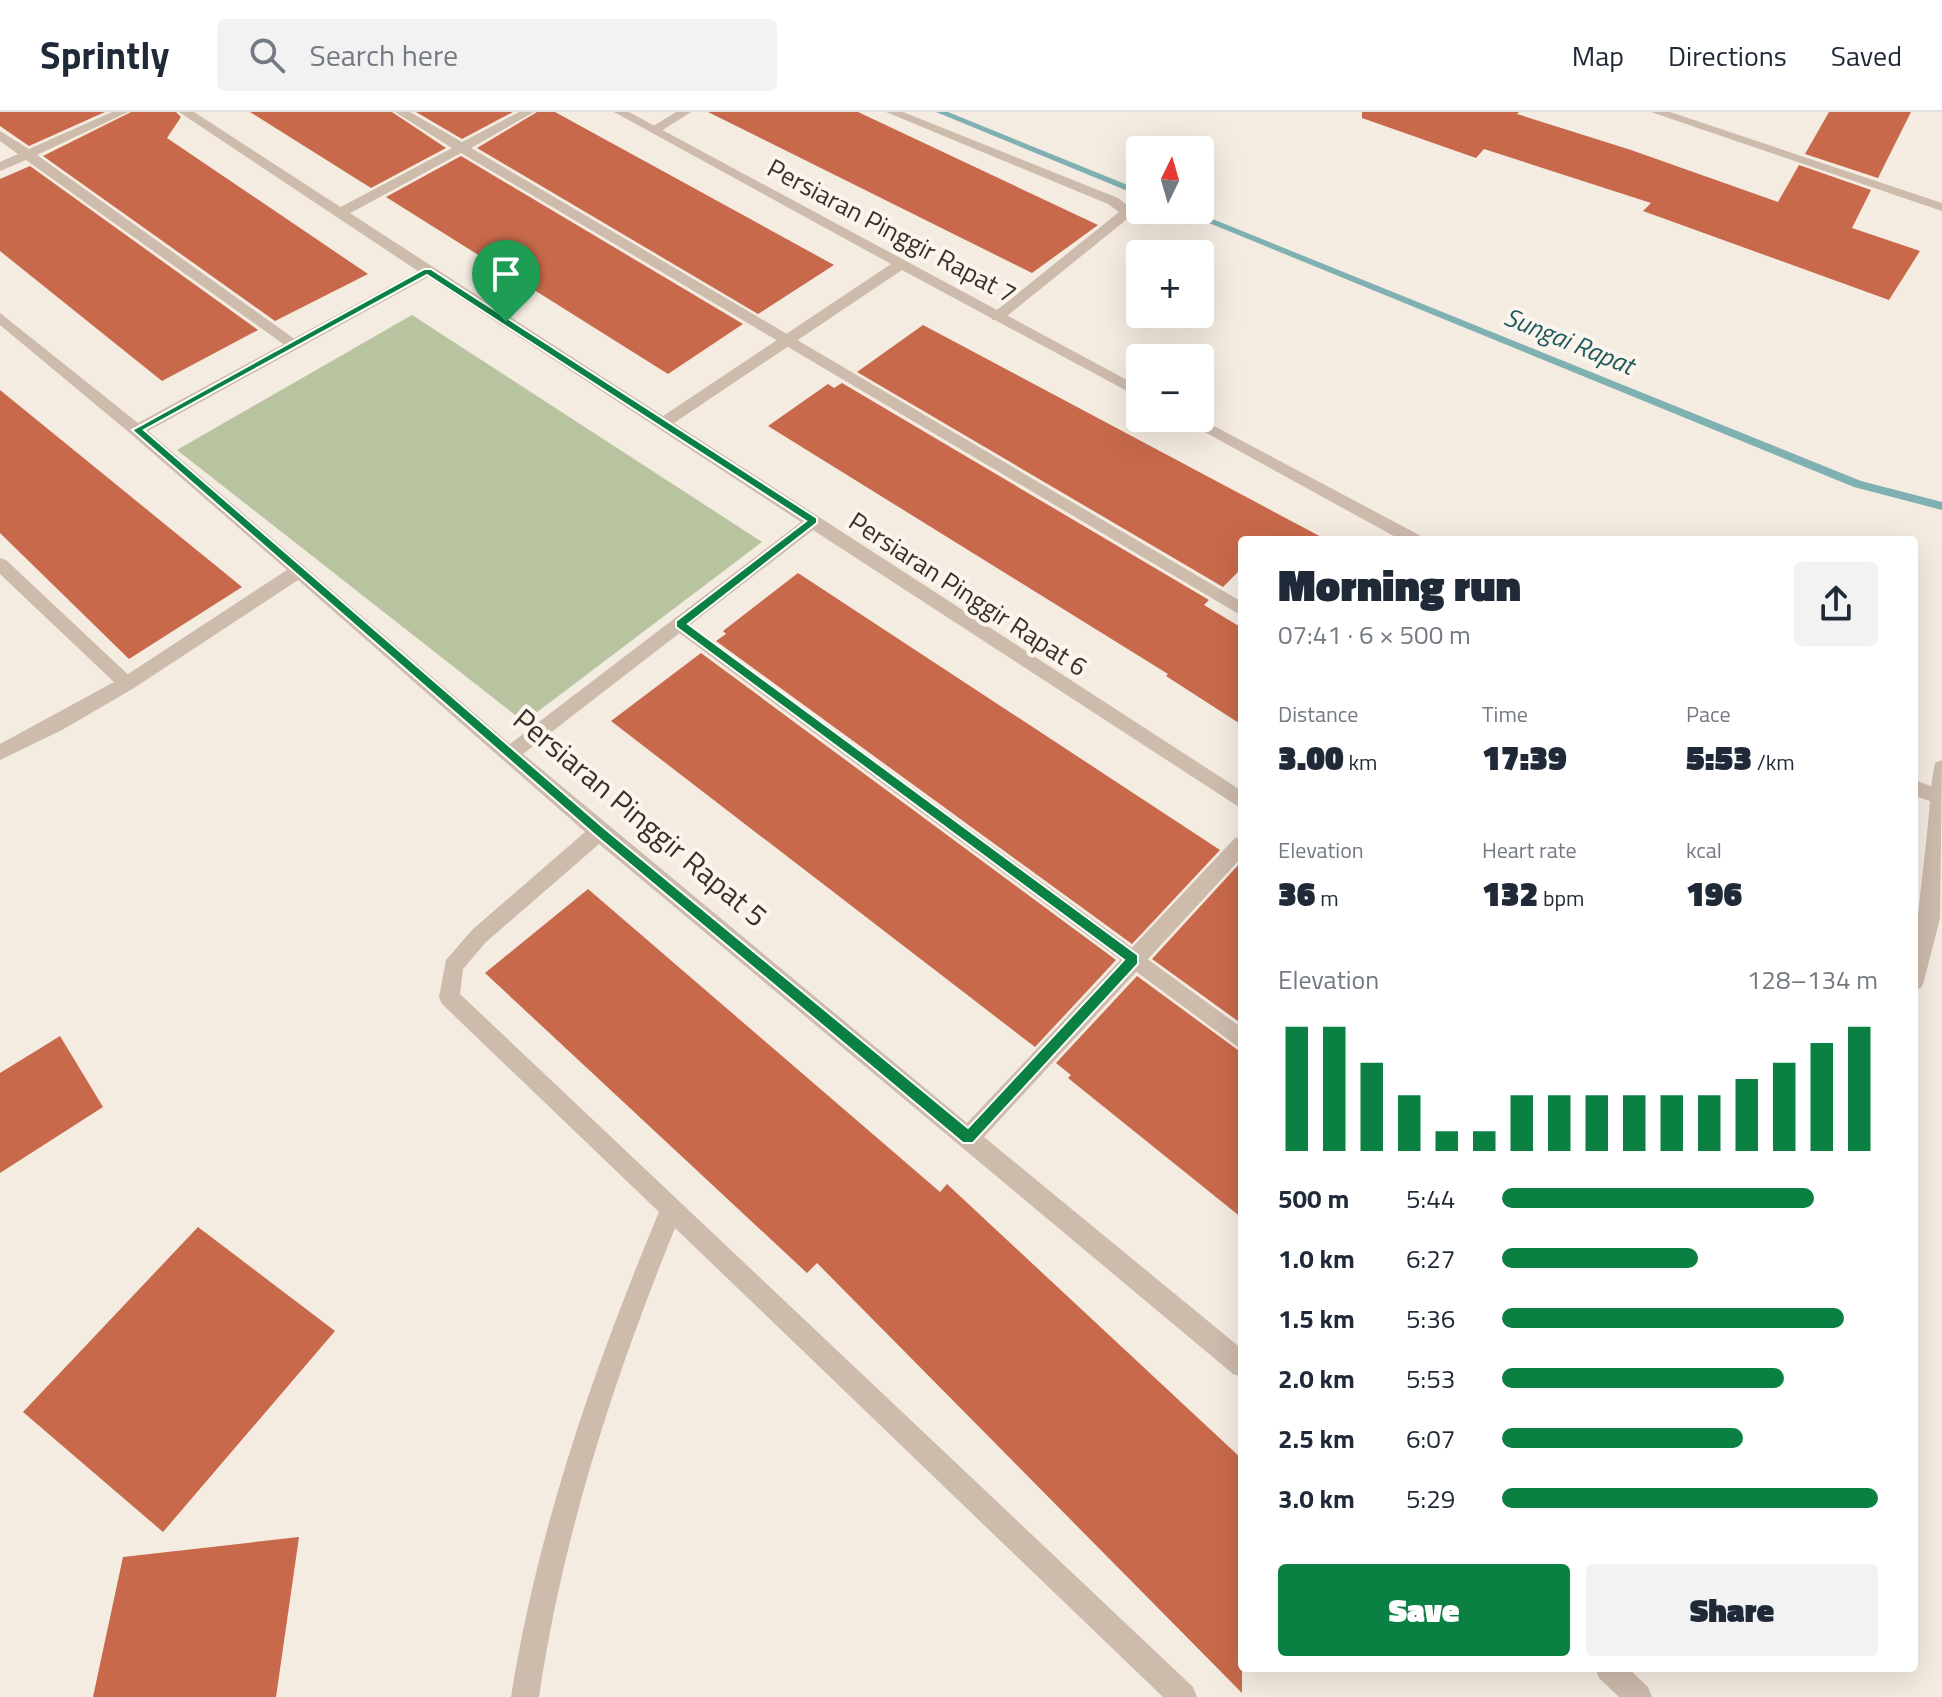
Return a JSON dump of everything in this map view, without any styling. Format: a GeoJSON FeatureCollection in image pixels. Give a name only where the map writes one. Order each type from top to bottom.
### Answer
{"type":"FeatureCollection","features":[{"type":"Feature","properties":{"kind":"street"},"geometry":{"type":"LineString","coordinates":[[0,167],[122,112]]}},
{"type":"Feature","properties":{"kind":"street","name":"Persiaran Pinggir Rapat 6"},"geometry":{"type":"LineString","coordinates":[[185,112],[1238,798]]}},
{"type":"Feature","properties":{"kind":"street"},"geometry":{"type":"LineString","coordinates":[[401,112],[1238,608]]}},
{"type":"Feature","properties":{"kind":"street"},"geometry":{"type":"LineString","coordinates":[[340,213],[528,112]]}},
{"type":"Feature","properties":{"kind":"street","name":"Persiaran Pinggir Rapat 7"},"geometry":{"type":"LineString","coordinates":[[620,112],[1126,386]]}},
{"type":"Feature","properties":{"kind":"street"},"geometry":{"type":"LineString","coordinates":[[653,130],[685,112]]}},
{"type":"Feature","properties":{"kind":"street"},"geometry":{"type":"LineString","coordinates":[[892,112],[1113,201],[1126,211],[1124,216],[997,317]]}},
{"type":"Feature","properties":{"kind":"street"},"geometry":{"type":"LineString","coordinates":[[1657,112],[1942,207]]}},
{"type":"Feature","properties":{"kind":"street"},"geometry":{"type":"LineString","coordinates":[[0,135],[291,343]]}},
{"type":"Feature","properties":{"kind":"street"},"geometry":{"type":"LineString","coordinates":[[663,423],[900,265]]}},
{"type":"Feature","properties":{"kind":"street"},"geometry":{"type":"LineString","coordinates":[[137,430],[291,343],[428,271]]}},
{"type":"Feature","properties":{"kind":"street","name":"Persiaran Pinggir Rapat 5"},"geometry":{"type":"LineString","coordinates":[[0,318],[137,430],[599,832],[1238,1362]]}},
{"type":"Feature","properties":{"kind":"street"},"geometry":{"type":"LineString","coordinates":[[1213,432],[1408,536]]}},
{"type":"Feature","properties":{"kind":"street"},"geometry":{"type":"LineString","coordinates":[[511,753],[813,521]]}},
{"type":"Feature","properties":{"kind":"street"},"geometry":{"type":"LineString","coordinates":[[0,564],[128,683]]}},
{"type":"Feature","properties":{"kind":"street"},"geometry":{"type":"LineString","coordinates":[[0,753],[128,683],[300,570]]}},
{"type":"Feature","properties":{"kind":"street"},"geometry":{"type":"LineString","coordinates":[[680,624],[1238,1037]]}},
{"type":"Feature","properties":{"kind":"street"},"geometry":{"type":"LineString","coordinates":[[1918,970],[1936,920],[1942,768]]}},
{"type":"Feature","properties":{"kind":"street"},"geometry":{"type":"LineString","coordinates":[[1918,789],[1939,796]]}},
{"type":"Feature","properties":{"kind":"street"},"geometry":{"type":"LineString","coordinates":[[599,832],[479,936],[453,966],[449,997],[1183,1697]]}},
{"type":"Feature","properties":{"kind":"street"},"geometry":{"type":"LineString","coordinates":[[968,1138],[1238,848]]}},
{"type":"Feature","properties":{"kind":"street"},"geometry":{"type":"LineString","coordinates":[[525,1697],[532,1638],[553,1537],[612,1356],[672,1208]]}},
{"type":"Feature","properties":{"kind":"street"},"geometry":{"type":"LineString","coordinates":[[1616,1672],[1638,1697]]}},
{"type":"Feature","properties":{"kind":"green space"},"geometry":{"type":"Polygon","coordinates":[[[412,315],[762,542],[524,722],[177,450],[412,315]]]}},
{"type":"Feature","properties":{"kind":"building"},"geometry":{"type":"Polygon","coordinates":[[[0,112],[105,112],[29,146],[0,126],[0,112]]]}},
{"type":"Feature","properties":{"kind":"building"},"geometry":{"type":"Polygon","coordinates":[[[131,112],[176,112],[181,117],[167,138],[368,274],[275,321],[43,156],[131,112]]]}},
{"type":"Feature","properties":{"kind":"building"},"geometry":{"type":"Polygon","coordinates":[[[250,112],[392,112],[446,148],[371,188],[250,112]]]}},
{"type":"Feature","properties":{"kind":"building"},"geometry":{"type":"Polygon","coordinates":[[[416,112],[513,112],[462,139],[416,112]]]}},
{"type":"Feature","properties":{"kind":"building"},"geometry":{"type":"Polygon","coordinates":[[[537,112],[555,112],[834,265],[758,314],[477,148],[537,112]]]}},
{"type":"Feature","properties":{"kind":"building"},"geometry":{"type":"Polygon","coordinates":[[[708,112],[858,112],[1098,225],[1032,273],[708,112]]]}},
{"type":"Feature","properties":{"kind":"building"},"geometry":{"type":"Polygon","coordinates":[[[1362,112],[1519,112],[1517,114],[1778,202],[1799,165],[1871,190],[1852,228],[1920,251],[1889,300],[1643,211],[1651,203],[1484,149],[1476,158],[1362,118],[1362,112]]]}},
{"type":"Feature","properties":{"kind":"building"},"geometry":{"type":"Polygon","coordinates":[[[1829,112],[1911,112],[1878,178],[1805,154],[1829,112]]]}},
{"type":"Feature","properties":{"kind":"building"},"geometry":{"type":"Polygon","coordinates":[[[461,156],[743,324],[668,374],[386,197],[461,156]]]}},
{"type":"Feature","properties":{"kind":"building"},"geometry":{"type":"Polygon","coordinates":[[[30,166],[258,330],[162,381],[0,251],[0,179],[30,166]]]}},
{"type":"Feature","properties":{"kind":"building"},"geometry":{"type":"Polygon","coordinates":[[[923,325],[1319,536],[1238,536],[1238,572],[1223,587],[857,372],[923,325]]]}},
{"type":"Feature","properties":{"kind":"building"},"geometry":{"type":"Polygon","coordinates":[[[842,383],[1209,600],[1204,605],[1238,626],[1238,722],[1166,676],[1168,674],[768,426],[828,384],[834,388],[842,383]]]}},
{"type":"Feature","properties":{"kind":"building"},"geometry":{"type":"Polygon","coordinates":[[[0,390],[242,587],[129,659],[0,533],[0,390]]]}},
{"type":"Feature","properties":{"kind":"building"},"geometry":{"type":"Polygon","coordinates":[[[798,573],[1220,850],[1132,944],[716,641],[726,634],[723,631],[798,573]]]}},
{"type":"Feature","properties":{"kind":"building"},"geometry":{"type":"Polygon","coordinates":[[[701,653],[1116,960],[1035,1047],[611,721],[701,653]]]}},
{"type":"Feature","properties":{"kind":"building"},"geometry":{"type":"Polygon","coordinates":[[[1238,865],[1238,1021],[1152,959],[1238,865]]]}},
{"type":"Feature","properties":{"kind":"building"},"geometry":{"type":"Polygon","coordinates":[[[588,889],[940,1192],[947,1184],[1238,1455],[1238,1672],[1242,1672],[1242,1693],[817,1263],[807,1273],[485,973],[588,889]]]}},
{"type":"Feature","properties":{"kind":"building"},"geometry":{"type":"Polygon","coordinates":[[[1137,976],[1238,1050],[1238,1215],[1068,1078],[1071,1075],[1056,1063],[1137,976]]]}},
{"type":"Feature","properties":{"kind":"building"},"geometry":{"type":"Polygon","coordinates":[[[60,1036],[103,1107],[0,1173],[0,1073],[60,1036]]]}},
{"type":"Feature","properties":{"kind":"building"},"geometry":{"type":"Polygon","coordinates":[[[198,1227],[335,1331],[163,1532],[23,1412],[198,1227]]]}},
{"type":"Feature","properties":{"kind":"building"},"geometry":{"type":"Polygon","coordinates":[[[299,1537],[276,1697],[93,1697],[123,1557],[299,1537]]]}},
{"type":"Feature","properties":{"kind":"waterway","name":"Sungai Rapat"},"geometry":{"type":"LineString","coordinates":[[940,112],[1126,187]]}},
{"type":"Feature","properties":{"kind":"waterway","name":"Sungai Rapat"},"geometry":{"type":"LineString","coordinates":[[1214,223],[1858,484],[1942,506]]}},
{"type":"Feature","properties":{"kind":"route"},"geometry":{"type":"LineString","coordinates":[[428,271],[506,322],[813,521],[680,624],[1134,960],[968,1138],[599,832],[137,430],[291,343],[428,271]]}}]}
